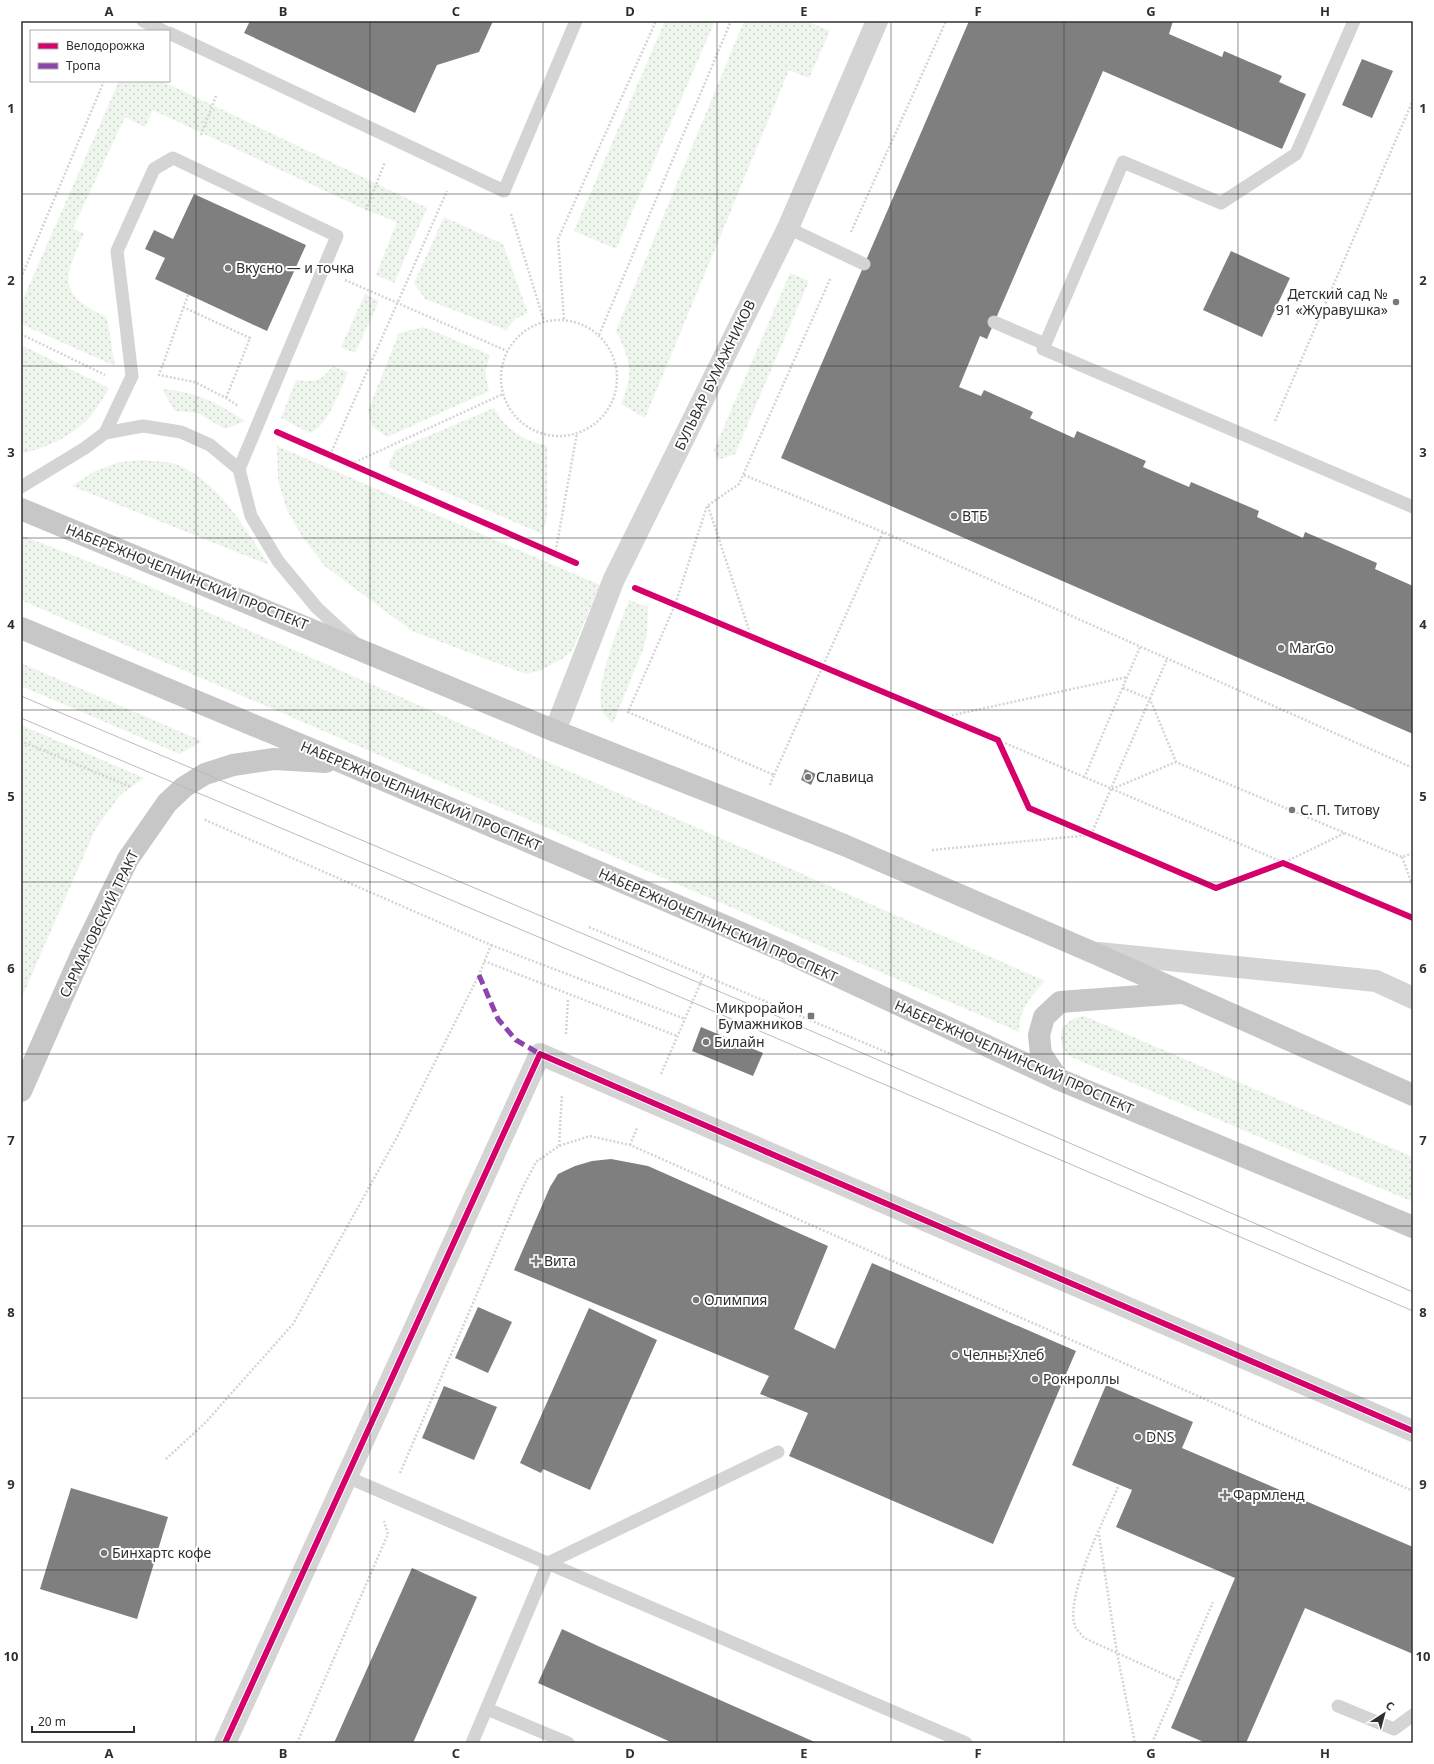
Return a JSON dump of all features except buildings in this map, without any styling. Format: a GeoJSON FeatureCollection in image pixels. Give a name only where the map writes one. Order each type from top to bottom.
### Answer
{"type":"FeatureCollection","features":[{"type":"Feature","properties":{"kind":"main road","name":"НАБЕРЕЖНОЧЕЛНИНСКИЙ ПРОСПЕКТ"},"geometry":{"type":"LineString","coordinates":[[21,508],[360,648],[555,731],[844,845],[1094,953],[1413,1095]]}},
{"type":"Feature","properties":{"kind":"main road","name":"НАБЕРЕЖНОЧЕЛНИНСКИЙ ПРОСПЕКТ"},"geometry":{"type":"LineString","coordinates":[[21,628],[344,763],[786,952],[1058,1079],[1413,1227]]}},
{"type":"Feature","properties":{"kind":"main road","name":"САРМАНОВСКИЙ ТРАКТ"},"geometry":{"type":"LineString","coordinates":[[21,1091],[82,953],[128,859],[167,803],[184,787],[205,774],[232,764],[274,759],[344,763]]}},
{"type":"Feature","properties":{"kind":"main road"},"geometry":{"type":"LineString","coordinates":[[1058,1079],[1041,1054],[1039,1035],[1044,1017],[1060,1002],[1184,993]]}},
{"type":"Feature","properties":{"kind":"street","name":"БУЛЬВАР БУМАЖНИКОВ"},"geometry":{"type":"LineString","coordinates":[[555,731],[614,579],[788,228],[877,21]]}},
{"type":"Feature","properties":{"kind":"street"},"geometry":{"type":"LineString","coordinates":[[1094,953],[1376,981],[1413,998]]}},
{"type":"Feature","properties":{"kind":"street"},"geometry":{"type":"LineString","coordinates":[[225,1743],[540,1054],[1413,1431]]}},
{"type":"Feature","properties":{"kind":"lane"},"geometry":{"type":"LineString","coordinates":[[143,21],[162,30]]}},
{"type":"Feature","properties":{"kind":"lane"},"geometry":{"type":"LineString","coordinates":[[170,33],[504,191],[576,21]]}},
{"type":"Feature","properties":{"kind":"lane"},"geometry":{"type":"LineString","coordinates":[[1354,21],[1296,154],[1221,203],[1123,162],[1043,349],[1413,507]]}},
{"type":"Feature","properties":{"kind":"lane"},"geometry":{"type":"LineString","coordinates":[[105,433],[132,376],[117,251],[154,169],[173,158],[337,236],[239,469]]}},
{"type":"Feature","properties":{"kind":"lane"},"geometry":{"type":"LineString","coordinates":[[788,228],[864,264]]}},
{"type":"Feature","properties":{"kind":"lane"},"geometry":{"type":"LineString","coordinates":[[994,322],[1045,344]]}},
{"type":"Feature","properties":{"kind":"lane"},"geometry":{"type":"LineString","coordinates":[[21,487],[85,448],[105,433],[143,426],[181,432],[210,445],[239,469],[251,516],[278,561],[317,608],[360,648]]}},
{"type":"Feature","properties":{"kind":"lane"},"geometry":{"type":"LineString","coordinates":[[472,1743],[548,1563],[778,1452]]}},
{"type":"Feature","properties":{"kind":"lane"},"geometry":{"type":"LineString","coordinates":[[347,1477],[966,1743]]}},
{"type":"Feature","properties":{"kind":"lane"},"geometry":{"type":"LineString","coordinates":[[1338,1706],[1394,1728],[1413,1715]]}},
{"type":"Feature","properties":{"kind":"lane"},"geometry":{"type":"LineString","coordinates":[[487,1709],[556,1740],[568,1743]]}},
{"type":"Feature","properties":{"kind":"path"},"geometry":{"type":"LineString","coordinates":[[564,319],[558,239],[656,21]]}},
{"type":"Feature","properties":{"kind":"path"},"geometry":{"type":"LineString","coordinates":[[599,335],[731,21]]}},
{"type":"Feature","properties":{"kind":"path"},"geometry":{"type":"LineString","coordinates":[[851,231],[946,21]]}},
{"type":"Feature","properties":{"kind":"path"},"geometry":{"type":"LineString","coordinates":[[21,278],[104,82]]}},
{"type":"Feature","properties":{"kind":"path"},"geometry":{"type":"LineString","coordinates":[[201,136],[216,96]]}},
{"type":"Feature","properties":{"kind":"path"},"geometry":{"type":"LineString","coordinates":[[1265,443],[1413,100]]}},
{"type":"Feature","properties":{"kind":"path"},"geometry":{"type":"LineString","coordinates":[[330,456],[457,169]]}},
{"type":"Feature","properties":{"kind":"path"},"geometry":{"type":"LineString","coordinates":[[366,210],[377,184]]}},
{"type":"Feature","properties":{"kind":"path"},"geometry":{"type":"LineString","coordinates":[[504,191],[544,321]]}},
{"type":"Feature","properties":{"kind":"path"},"geometry":{"type":"LineString","coordinates":[[323,270],[507,351]]}},
{"type":"Feature","properties":{"kind":"path"},"geometry":{"type":"LineString","coordinates":[[774,775],[628,712],[675,604],[707,506],[740,484],[834,271]]}},
{"type":"Feature","properties":{"kind":"path"},"geometry":{"type":"LineString","coordinates":[[188,295],[159,375],[195,382],[226,398],[243,410]]}},
{"type":"Feature","properties":{"kind":"path"},"geometry":{"type":"LineString","coordinates":[[183,307],[250,338],[226,398]]}},
{"type":"Feature","properties":{"kind":"path"},"geometry":{"type":"LineString","coordinates":[[564,319],[583,324],[599,335],[610,350],[617,368],[617,386],[611,405],[600,420],[585,431],[566,436],[548,436],[530,429],[514,416],[504,400],[500,380],[502,360],[511,343],[526,329],[544,321],[564,319]]}},
{"type":"Feature","properties":{"kind":"path"},"geometry":{"type":"LineString","coordinates":[[21,334],[112,378]]}},
{"type":"Feature","properties":{"kind":"path"},"geometry":{"type":"LineString","coordinates":[[350,464],[503,394]]}},
{"type":"Feature","properties":{"kind":"path"},"geometry":{"type":"LineString","coordinates":[[277,432],[554,555],[576,563]]}},
{"type":"Feature","properties":{"kind":"path"},"geometry":{"type":"LineString","coordinates":[[554,555],[577,433]]}},
{"type":"Feature","properties":{"kind":"path"},"geometry":{"type":"LineString","coordinates":[[744,475],[883,532],[1413,768]]}},
{"type":"Feature","properties":{"kind":"path"},"geometry":{"type":"LineString","coordinates":[[707,506],[751,636]]}},
{"type":"Feature","properties":{"kind":"path"},"geometry":{"type":"LineString","coordinates":[[776,787],[770,785],[774,775],[883,532]]}},
{"type":"Feature","properties":{"kind":"path"},"geometry":{"type":"LineString","coordinates":[[635,588],[944,717],[1413,918]]}},
{"type":"Feature","properties":{"kind":"path"},"geometry":{"type":"LineString","coordinates":[[1084,778],[1140,647]]}},
{"type":"Feature","properties":{"kind":"path"},"geometry":{"type":"LineString","coordinates":[[1091,835],[1112,790],[1167,659]]}},
{"type":"Feature","properties":{"kind":"path"},"geometry":{"type":"LineString","coordinates":[[944,717],[1127,677]]}},
{"type":"Feature","properties":{"kind":"path"},"geometry":{"type":"LineString","coordinates":[[1123,688],[1150,699],[1176,762],[1402,857],[1413,853]]}},
{"type":"Feature","properties":{"kind":"path"},"geometry":{"type":"LineString","coordinates":[[998,740],[1029,808],[1216,888],[1283,863],[1345,833]]}},
{"type":"Feature","properties":{"kind":"path"},"geometry":{"type":"LineString","coordinates":[[21,741],[131,787]]}},
{"type":"Feature","properties":{"kind":"path"},"geometry":{"type":"LineString","coordinates":[[1112,790],[1176,762]]}},
{"type":"Feature","properties":{"kind":"path"},"geometry":{"type":"LineString","coordinates":[[203,819],[491,945],[685,1019]]}},
{"type":"Feature","properties":{"kind":"path"},"geometry":{"type":"LineString","coordinates":[[929,850],[1091,835]]}},
{"type":"Feature","properties":{"kind":"path"},"geometry":{"type":"LineString","coordinates":[[1402,857],[1413,887]]}},
{"type":"Feature","properties":{"kind":"path"},"geometry":{"type":"LineString","coordinates":[[589,927],[893,1055]]}},
{"type":"Feature","properties":{"kind":"path"},"geometry":{"type":"LineString","coordinates":[[166,1459],[205,1423],[293,1324],[397,1137],[479,975],[491,945]]}},
{"type":"Feature","properties":{"kind":"path"},"geometry":{"type":"LineString","coordinates":[[484,961],[677,1036]]}},
{"type":"Feature","properties":{"kind":"path"},"geometry":{"type":"LineString","coordinates":[[630,1145],[704,975]]}},
{"type":"Feature","properties":{"kind":"path"},"geometry":{"type":"LineString","coordinates":[[297,1743],[388,1534],[382,1514],[522,1189],[536,1162],[559,1146],[590,1136],[630,1145],[1413,1491]]}},
{"type":"Feature","properties":{"kind":"path"},"geometry":{"type":"LineString","coordinates":[[1118,1487],[1078,1583],[1074,1600],[1076,1627],[1084,1638],[1179,1681]]}},
{"type":"Feature","properties":{"kind":"path"},"geometry":{"type":"LineString","coordinates":[[1099,1533],[1117,1653],[1135,1743]]}},
{"type":"Feature","properties":{"kind":"path"},"geometry":{"type":"LineString","coordinates":[[1152,1743],[1213,1602]]}},
{"type":"Feature","properties":{"kind":"shaded area"},"geometry":{"type":"Polygon","coordinates":[[[665,21],[715,21],[616,249],[574,231],[665,21]]]}},
{"type":"Feature","properties":{"kind":"shaded area"},"geometry":{"type":"Polygon","coordinates":[[[744,21],[806,21],[830,31],[809,78],[789,70],[645,418],[621,404],[628,383],[629,367],[628,359],[616,331],[744,21]]]}},
{"type":"Feature","properties":{"kind":"shaded area"},"geometry":{"type":"Polygon","coordinates":[[[119,82],[164,82],[427,208],[394,283],[376,275],[397,222],[366,210],[153,110],[145,127],[125,117],[73,228],[84,234],[72,262],[69,274],[69,284],[72,293],[79,301],[107,317],[115,366],[21,324],[21,304],[119,82]]]}},
{"type":"Feature","properties":{"kind":"shaded area"},"geometry":{"type":"Polygon","coordinates":[[[444,217],[503,244],[528,313],[515,319],[506,330],[425,299],[414,283],[444,217]]]}},
{"type":"Feature","properties":{"kind":"shaded area"},"geometry":{"type":"Polygon","coordinates":[[[790,273],[809,281],[735,454],[717,460],[714,450],[790,273]]]}},
{"type":"Feature","properties":{"kind":"shaded area"},"geometry":{"type":"Polygon","coordinates":[[[365,294],[379,301],[355,353],[341,347],[365,294]]]}},
{"type":"Feature","properties":{"kind":"shaded area"},"geometry":{"type":"Polygon","coordinates":[[[424,327],[490,355],[485,372],[489,391],[387,437],[372,426],[368,411],[399,333],[424,327]]]}},
{"type":"Feature","properties":{"kind":"shaded area"},"geometry":{"type":"Polygon","coordinates":[[[21,345],[109,388],[92,415],[75,431],[49,445],[21,454],[21,345]]]}},
{"type":"Feature","properties":{"kind":"shaded area"},"geometry":{"type":"Polygon","coordinates":[[[333,366],[348,372],[333,407],[328,416],[316,430],[309,433],[281,418],[296,380],[317,380],[325,375],[333,366]]]}},
{"type":"Feature","properties":{"kind":"shaded area"},"geometry":{"type":"Polygon","coordinates":[[[162,389],[196,395],[225,408],[245,421],[225,429],[198,413],[175,411],[162,389]]]}},
{"type":"Feature","properties":{"kind":"shaded area"},"geometry":{"type":"Polygon","coordinates":[[[494,408],[510,429],[522,437],[547,446],[547,518],[542,534],[388,467],[395,450],[494,408]]]}},
{"type":"Feature","properties":{"kind":"shaded area"},"geometry":{"type":"Polygon","coordinates":[[[277,446],[600,585],[572,651],[562,659],[539,671],[526,674],[412,631],[325,566],[303,538],[286,508],[278,479],[277,446]]]}},
{"type":"Feature","properties":{"kind":"shaded area"},"geometry":{"type":"Polygon","coordinates":[[[145,460],[178,465],[207,483],[241,522],[269,565],[72,486],[95,471],[120,462],[145,460]]]}},
{"type":"Feature","properties":{"kind":"shaded area"},"geometry":{"type":"Polygon","coordinates":[[[21,535],[128,577],[1045,981],[1026,1004],[1021,1016],[1019,1032],[21,600],[21,535]]]}},
{"type":"Feature","properties":{"kind":"shaded area"},"geometry":{"type":"Polygon","coordinates":[[[629,600],[648,607],[647,632],[644,647],[613,723],[604,714],[601,703],[601,690],[608,657],[629,600]]]}},
{"type":"Feature","properties":{"kind":"shaded area"},"geometry":{"type":"Polygon","coordinates":[[[21,663],[202,741],[180,754],[21,686],[21,663]]]}},
{"type":"Feature","properties":{"kind":"shaded area"},"geometry":{"type":"Polygon","coordinates":[[[21,725],[144,778],[119,796],[95,830],[21,999],[21,725]]]}},
{"type":"Feature","properties":{"kind":"shaded area"},"geometry":{"type":"Polygon","coordinates":[[[1084,1016],[1413,1157],[1413,1202],[1069,1056],[1062,1043],[1062,1030],[1070,1021],[1084,1016]]]}},
{"type":"Feature","properties":{"kind":"tram line"},"geometry":{"type":"LineString","coordinates":[[21,696],[756,1007],[1413,1292]]}},
{"type":"Feature","properties":{"kind":"tram line"},"geometry":{"type":"LineString","coordinates":[[21,718],[692,1002],[1413,1311]]}},
{"type":"Feature","properties":{"kind":"marked path"},"geometry":{"type":"LineString","coordinates":[[479,975],[498,1019],[516,1040],[540,1054]]}},
{"type":"Feature","properties":{"kind":"cycle path"},"geometry":{"type":"LineString","coordinates":[[277,432],[576,563]]}},
{"type":"Feature","properties":{"kind":"cycle path"},"geometry":{"type":"LineString","coordinates":[[635,588],[998,740],[1029,808],[1216,888],[1283,863],[1413,918]]}},
{"type":"Feature","properties":{"kind":"cycle path"},"geometry":{"type":"LineString","coordinates":[[225,1743],[540,1054],[1413,1431]]}},
{"type":"Feature","properties":{"kind":"place","name":"Вкусно — и точка"},"geometry":{"type":"Point","coordinates":[228,268]}},
{"type":"Feature","properties":{"kind":"place","name":"Детский сад № 91 «Журавушка»"},"geometry":{"type":"Point","coordinates":[1396,302]}},
{"type":"Feature","properties":{"kind":"place","name":"ВТБ"},"geometry":{"type":"Point","coordinates":[954,516]}},
{"type":"Feature","properties":{"kind":"place","name":"МarGo"},"geometry":{"type":"Point","coordinates":[1281,648]}},
{"type":"Feature","properties":{"kind":"place","name":"Славица"},"geometry":{"type":"Point","coordinates":[808,777]}},
{"type":"Feature","properties":{"kind":"place","name":"С. П. Титову"},"geometry":{"type":"Point","coordinates":[1292,810]}},
{"type":"Feature","properties":{"kind":"place","name":"Микрорайон Бумажников"},"geometry":{"type":"Point","coordinates":[811,1016]}},
{"type":"Feature","properties":{"kind":"place","name":"Билайн"},"geometry":{"type":"Point","coordinates":[706,1042]}},
{"type":"Feature","properties":{"kind":"place","name":"Вита"},"geometry":{"type":"Point","coordinates":[536,1261]}},
{"type":"Feature","properties":{"kind":"place","name":"Олимпия"},"geometry":{"type":"Point","coordinates":[696,1300]}},
{"type":"Feature","properties":{"kind":"place","name":"Челны-Хлеб"},"geometry":{"type":"Point","coordinates":[955,1355]}},
{"type":"Feature","properties":{"kind":"place","name":"Рокнроллы"},"geometry":{"type":"Point","coordinates":[1035,1379]}},
{"type":"Feature","properties":{"kind":"place","name":"DNS"},"geometry":{"type":"Point","coordinates":[1138,1437]}},
{"type":"Feature","properties":{"kind":"place","name":"Фармленд"},"geometry":{"type":"Point","coordinates":[1225,1495]}},
{"type":"Feature","properties":{"kind":"place","name":"Бинхартс кофе"},"geometry":{"type":"Point","coordinates":[104,1553]}}]}
